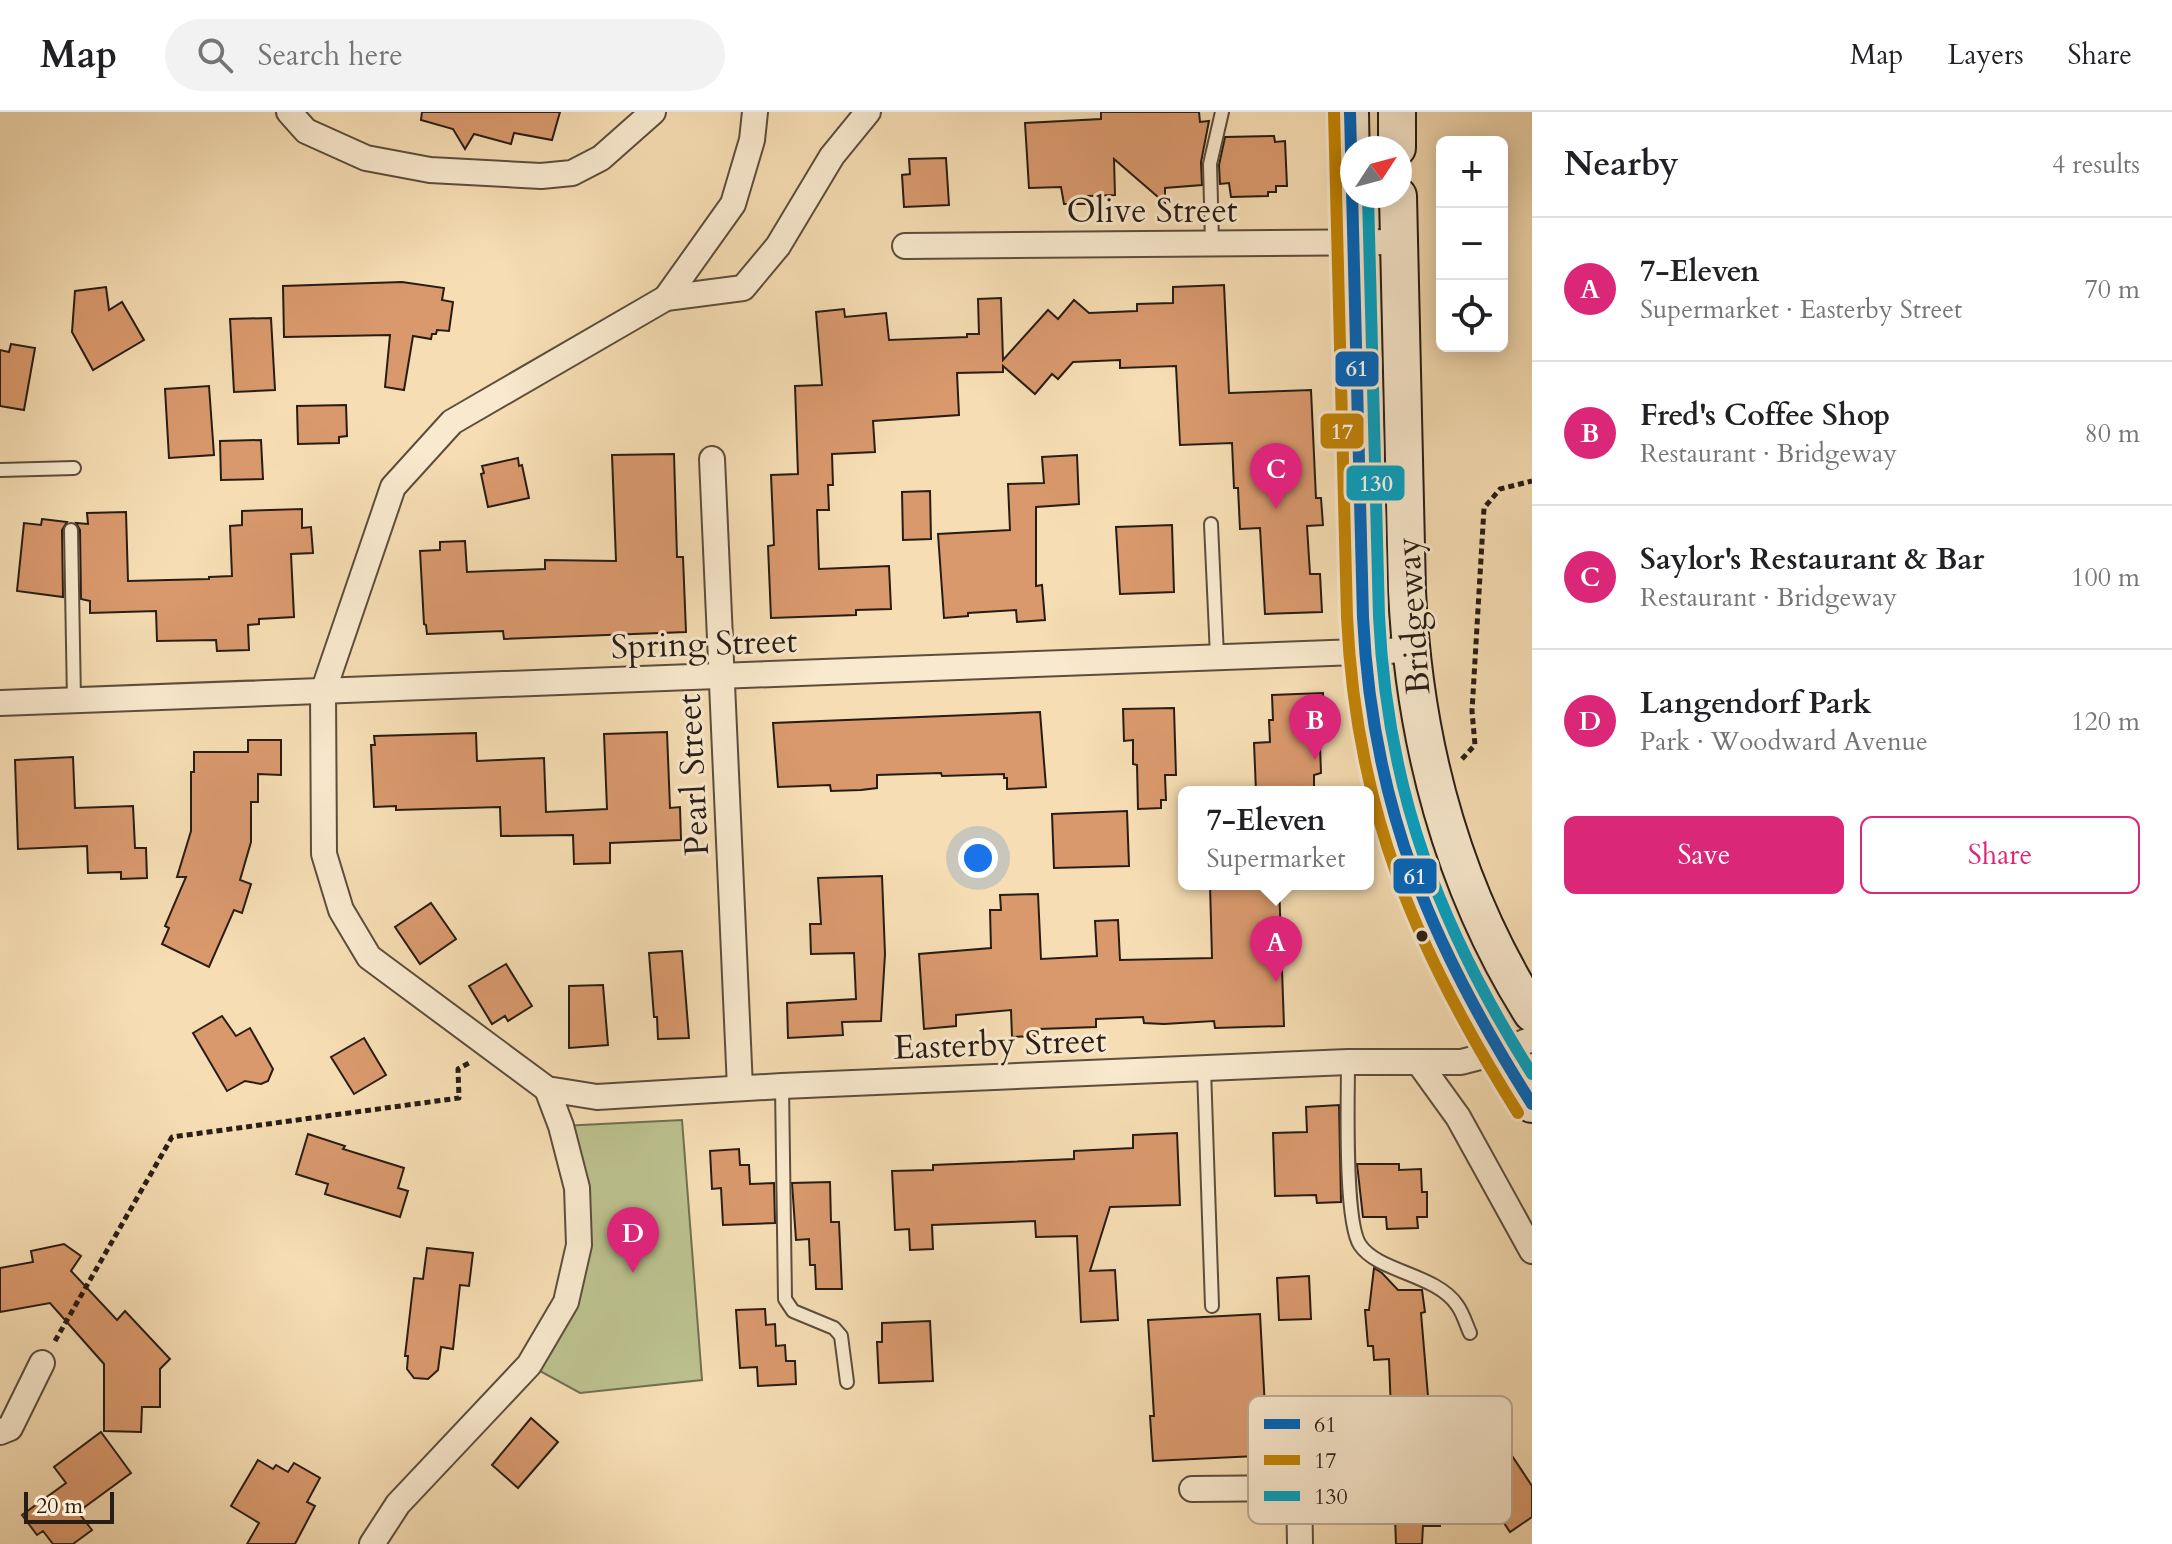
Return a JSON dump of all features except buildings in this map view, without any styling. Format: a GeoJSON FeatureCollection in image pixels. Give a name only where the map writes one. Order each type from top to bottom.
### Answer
{"type":"FeatureCollection","features":[{"type":"Feature","properties":{"kind":"main road","name":"Bridgeway"},"geometry":{"type":"LineString","coordinates":[[1350,112],[1365,652],[1375,740],[1389,804],[1409,866],[1448,956],[1521,1037]]}},
{"type":"Feature","properties":{"kind":"main road"},"geometry":{"type":"LineString","coordinates":[[1397,112],[1397,136]]}},
{"type":"Feature","properties":{"kind":"main road","name":"Bridgeway"},"geometry":{"type":"LineString","coordinates":[[1398,208],[1411,650],[1425,738],[1440,803],[1521,1037],[1532,1104]]}},
{"type":"Feature","properties":{"kind":"street"},"geometry":{"type":"LineString","coordinates":[[289,112],[306,131],[366,158],[430,170],[541,176],[572,173],[601,158],[653,112]]}},
{"type":"Feature","properties":{"kind":"street"},"geometry":{"type":"LineString","coordinates":[[666,298],[733,204],[752,140],[755,112]]}},
{"type":"Feature","properties":{"kind":"street"},"geometry":{"type":"LineString","coordinates":[[666,298],[743,288],[778,246],[832,156],[868,112]]}},
{"type":"Feature","properties":{"kind":"street","name":"Olive Street"},"geometry":{"type":"LineString","coordinates":[[905,246],[1399,242]]}},
{"type":"Feature","properties":{"kind":"street","name":"Easterby Street"},"geometry":{"type":"LineString","coordinates":[[666,298],[452,422],[393,487],[323,692],[324,854],[341,910],[369,957],[547,1089],[597,1097],[1348,1062],[1461,1062],[1521,1037]]}},
{"type":"Feature","properties":{"kind":"street","name":"Pearl Street"},"geometry":{"type":"LineString","coordinates":[[712,459],[740,1088]]}},
{"type":"Feature","properties":{"kind":"street","name":"Spring Street"},"geometry":{"type":"LineString","coordinates":[[0,703],[1411,650]]}},
{"type":"Feature","properties":{"kind":"street"},"geometry":{"type":"LineString","coordinates":[[1419,1063],[1458,1117],[1532,1251]]}},
{"type":"Feature","properties":{"kind":"street"},"geometry":{"type":"LineString","coordinates":[[372,1544],[398,1504],[529,1365],[566,1302],[579,1245],[577,1188],[561,1126],[547,1089]]}},
{"type":"Feature","properties":{"kind":"street"},"geometry":{"type":"LineString","coordinates":[[0,1432],[10,1428],[42,1363]]}},
{"type":"Feature","properties":{"kind":"street"},"geometry":{"type":"LineString","coordinates":[[1192,1489],[1248,1488]]}},
{"type":"Feature","properties":{"kind":"street"},"geometry":{"type":"LineString","coordinates":[[1300,1524],[1300,1544]]}},
{"type":"Feature","properties":{"kind":"lane"},"geometry":{"type":"LineString","coordinates":[[1212,243],[1210,164],[1222,112]]}},
{"type":"Feature","properties":{"kind":"lane"},"geometry":{"type":"LineString","coordinates":[[0,470],[74,468]]}},
{"type":"Feature","properties":{"kind":"lane"},"geometry":{"type":"LineString","coordinates":[[1211,524],[1217,656]]}},
{"type":"Feature","properties":{"kind":"lane"},"geometry":{"type":"LineString","coordinates":[[71,530],[74,701]]}},
{"type":"Feature","properties":{"kind":"lane"},"geometry":{"type":"LineString","coordinates":[[1348,1062],[1352,1215],[1359,1245],[1380,1262],[1409,1272],[1436,1287],[1457,1304],[1470,1333]]}},
{"type":"Feature","properties":{"kind":"lane"},"geometry":{"type":"LineString","coordinates":[[1204,1069],[1212,1306]]}},
{"type":"Feature","properties":{"kind":"lane"},"geometry":{"type":"LineString","coordinates":[[782,1086],[785,1299],[793,1311],[834,1328],[841,1336],[847,1382]]}},
{"type":"Feature","properties":{"kind":"path"},"geometry":{"type":"LineString","coordinates":[[1464,759],[1475,745],[1472,711],[1484,508],[1500,489],[1532,481]]}},
{"type":"Feature","properties":{"kind":"path"},"geometry":{"type":"LineString","coordinates":[[42,1363],[172,1137],[459,1098],[458,1069],[493,1051]]}},
{"type":"Feature","properties":{"kind":"green space"},"geometry":{"type":"Polygon","coordinates":[[[682,1120],[702,1380],[580,1393],[529,1365],[579,1245],[561,1126],[682,1120]]]}},
{"type":"Feature","properties":{"kind":"transit line","name":"17"},"geometry":{"type":"LineString","coordinates":[[1334,112],[1347,617],[1353,687],[1371,786]]}},
{"type":"Feature","properties":{"kind":"transit line","name":"61"},"geometry":{"type":"LineString","coordinates":[[1350,112],[1363,617],[1379,751],[1413,872],[1437,930],[1464,988],[1532,1104]]}},
{"type":"Feature","properties":{"kind":"transit line","name":"130"},"geometry":{"type":"LineString","coordinates":[[1368,208],[1379,616],[1393,741],[1406,799],[1445,911],[1470,965],[1532,1074]]}},
{"type":"Feature","properties":{"kind":"transit line","name":"17"},"geometry":{"type":"LineString","coordinates":[[1374,799],[1398,877],[1421,936],[1482,1053],[1518,1113]]}},
{"type":"Feature","properties":{"kind":"place","name":"Saylor's Restaurant & Bar"},"geometry":{"type":"Point","coordinates":[1276,509]}},
{"type":"Feature","properties":{"kind":"place","name":"Fred's Coffee Shop"},"geometry":{"type":"Point","coordinates":[1315,760]}},
{"type":"Feature","properties":{"kind":"place","name":"7-Eleven"},"geometry":{"type":"Point","coordinates":[1276,982]}},
{"type":"Feature","properties":{"kind":"place","name":"Langendorf Park"},"geometry":{"type":"Point","coordinates":[633,1273]}}]}
